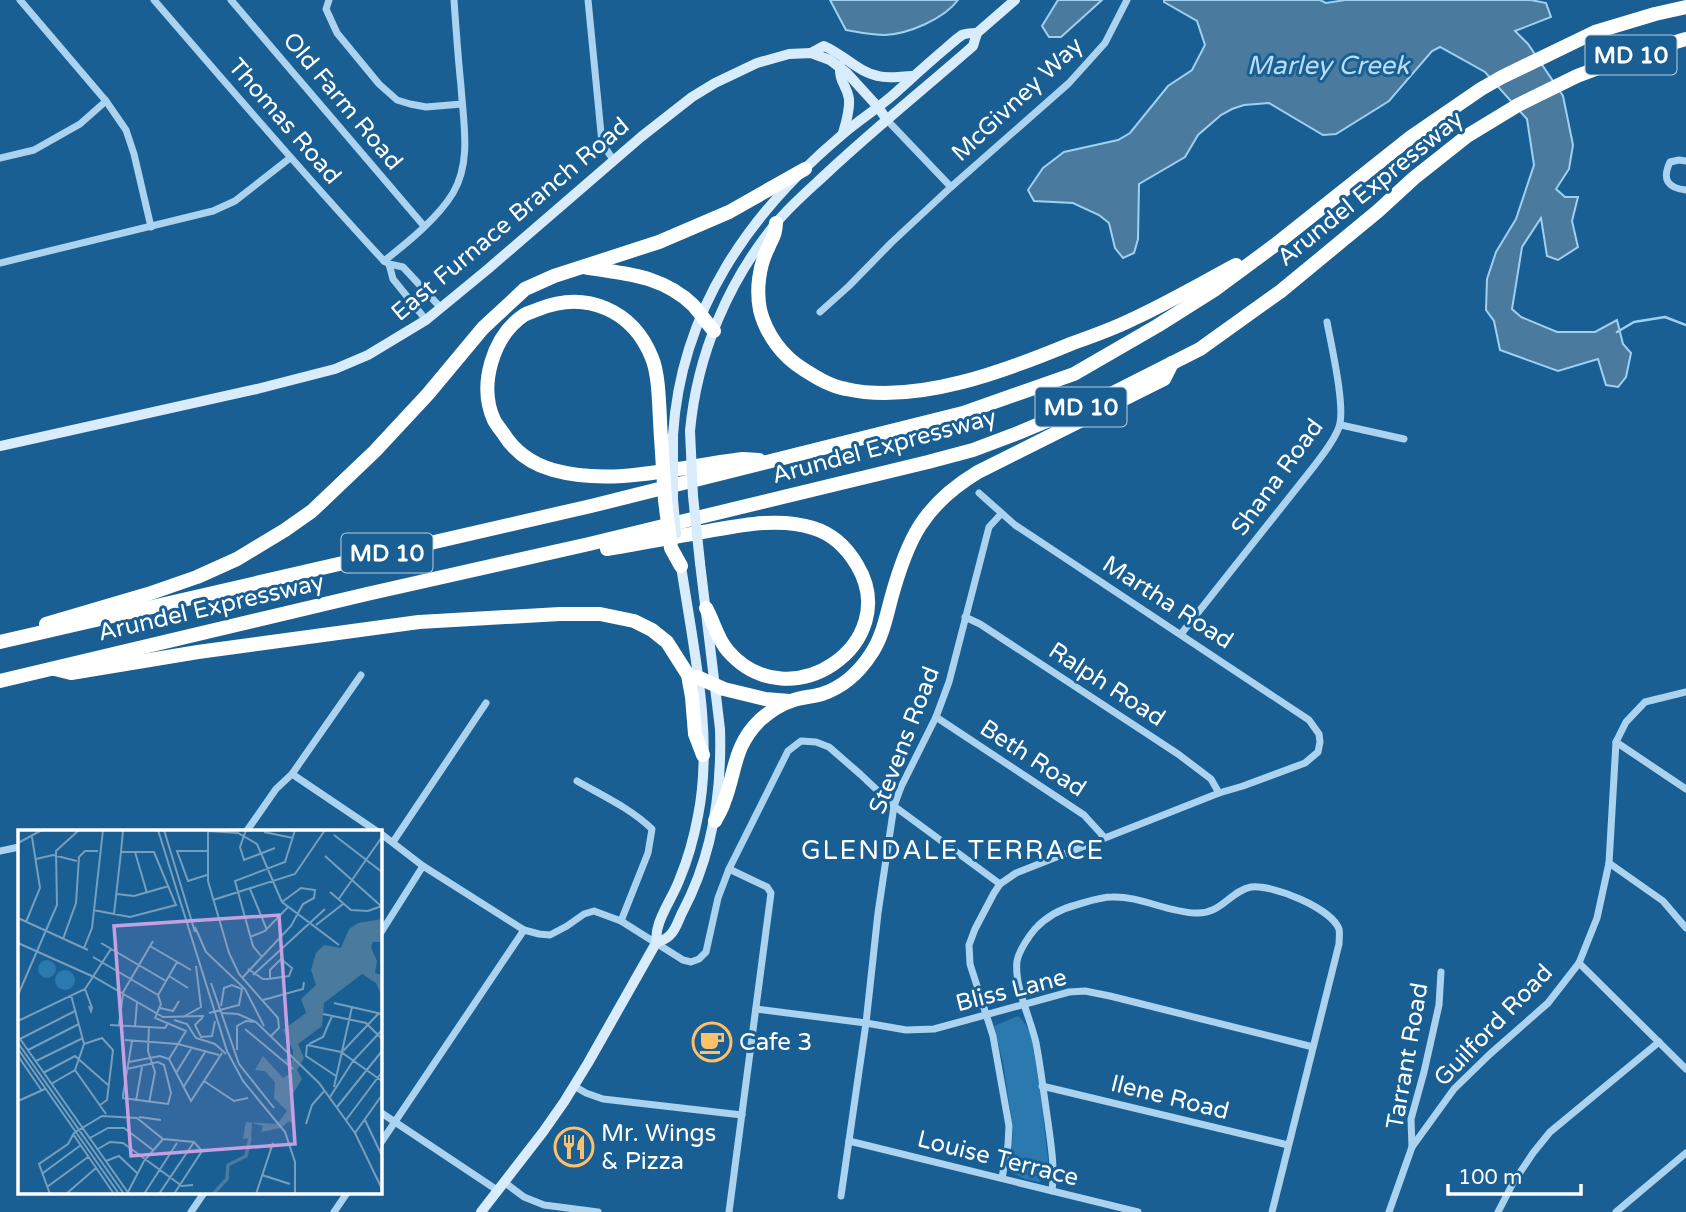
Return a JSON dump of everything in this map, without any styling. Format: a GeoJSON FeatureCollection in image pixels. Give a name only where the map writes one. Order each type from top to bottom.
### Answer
{"type":"FeatureCollection","features":[{"type":"Feature","properties":{"kind":"highway","name":"Arundel Expressway"},"geometry":{"type":"LineString","coordinates":[[0,642],[774,462],[963,413],[1074,374],[1203,297],[1275,245],[1412,137],[1481,89],[1595,32],[1686,7]]}},
{"type":"Feature","properties":{"kind":"highway","name":"Arundel Expressway"},"geometry":{"type":"LineString","coordinates":[[0,681],[454,573],[589,544],[973,450],[1018,433],[1111,394],[1200,349],[1281,291],[1378,211],[1413,178],[1467,136],[1499,116],[1577,76],[1638,53],[1686,39]]}},
{"type":"Feature","properties":{"kind":"highway"},"geometry":{"type":"LineString","coordinates":[[0,642],[61,619],[197,577],[237,559],[313,511],[375,451],[484,328],[524,289],[582,266],[659,242],[729,212],[805,169]]}},
{"type":"Feature","properties":{"kind":"highway"},"geometry":{"type":"LineString","coordinates":[[776,223],[775,237],[761,266],[758,298],[765,325],[779,349],[796,365],[822,381],[846,389],[873,392],[902,392],[939,387],[991,374],[1040,357],[1132,320],[1275,245]]}},
{"type":"Feature","properties":{"kind":"highway"},"geometry":{"type":"LineString","coordinates":[[582,266],[653,280],[677,292],[693,306],[713,331]]}},
{"type":"Feature","properties":{"kind":"highway"},"geometry":{"type":"LineString","coordinates":[[681,566],[671,548],[665,500],[667,436],[653,359],[642,339],[622,317],[603,306],[579,300],[553,303],[525,314],[511,326],[499,344],[492,362],[487,382],[488,403],[494,420],[509,442],[537,464],[577,475],[622,476],[743,459],[774,462]]}},
{"type":"Feature","properties":{"kind":"highway"},"geometry":{"type":"LineString","coordinates":[[715,821],[743,743],[760,720],[790,701],[825,693],[848,680],[866,661],[881,637],[897,575],[908,546],[926,515],[943,497],[960,482],[978,472],[1164,379],[1172,363]]}},
{"type":"Feature","properties":{"kind":"highway"},"geometry":{"type":"LineString","coordinates":[[589,544],[606,549],[758,524],[812,527],[833,537],[850,552],[860,569],[867,600],[866,618],[857,639],[841,659],[819,673],[787,679],[763,675],[742,665],[726,649],[706,608]]}},
{"type":"Feature","properties":{"kind":"highway"},"geometry":{"type":"LineString","coordinates":[[50,668],[71,673],[223,648],[419,622],[600,614],[634,621],[667,642],[688,675],[695,734],[703,755]]}},
{"type":"Feature","properties":{"kind":"highway"},"geometry":{"type":"LineString","coordinates":[[697,677],[747,695],[790,701]]}},
{"type":"Feature","properties":{"kind":"main road"},"geometry":{"type":"LineString","coordinates":[[656,943],[671,935],[687,904],[705,859],[715,821],[720,785],[720,729],[693,496],[690,431],[697,382],[713,331],[739,278],[776,223],[798,199],[973,47],[977,33],[1015,0]]}},
{"type":"Feature","properties":{"kind":"main road"},"geometry":{"type":"LineString","coordinates":[[667,436],[688,351],[701,316],[740,243],[768,207],[843,133],[964,34],[977,33]]}},
{"type":"Feature","properties":{"kind":"main road","name":"East Furnace Branch Road"},"geometry":{"type":"LineString","coordinates":[[0,446],[257,389],[335,369],[368,355],[426,320],[641,137],[692,97],[715,83],[773,58],[811,53],[824,46],[869,74],[881,77],[912,76]]}},
{"type":"Feature","properties":{"kind":"main road"},"geometry":{"type":"LineString","coordinates":[[811,53],[840,66],[887,120]]}},
{"type":"Feature","properties":{"kind":"main road"},"geometry":{"type":"LineString","coordinates":[[840,66],[839,77],[849,96],[843,133]]}},
{"type":"Feature","properties":{"kind":"main road"},"geometry":{"type":"LineString","coordinates":[[481,1212],[543,1132],[574,1086],[656,943],[658,925],[680,878],[697,820],[702,791],[703,755],[697,677],[681,566]]}},
{"type":"Feature","properties":{"kind":"street"},"geometry":{"type":"LineString","coordinates":[[20,0],[106,101],[126,130],[151,227]]}},
{"type":"Feature","properties":{"kind":"street","name":"Thomas Road"},"geometry":{"type":"LineString","coordinates":[[154,0],[290,158],[387,262],[393,279],[426,320]]}},
{"type":"Feature","properties":{"kind":"street","name":"Old Farm Road"},"geometry":{"type":"LineString","coordinates":[[231,0],[425,226]]}},
{"type":"Feature","properties":{"kind":"street"},"geometry":{"type":"LineString","coordinates":[[329,0],[326,9],[337,33],[379,84],[397,100],[426,107],[462,104]]}},
{"type":"Feature","properties":{"kind":"street"},"geometry":{"type":"LineString","coordinates":[[387,262],[444,205],[454,191],[462,171],[462,104],[454,0]]}},
{"type":"Feature","properties":{"kind":"street"},"geometry":{"type":"LineString","coordinates":[[588,0],[602,143],[614,161]]}},
{"type":"Feature","properties":{"kind":"street","name":"McGivney Way"},"geometry":{"type":"LineString","coordinates":[[820,312],[951,187],[1069,83],[1105,43],[1127,0]]}},
{"type":"Feature","properties":{"kind":"street"},"geometry":{"type":"LineString","coordinates":[[0,158],[34,150],[80,124],[106,101]]}},
{"type":"Feature","properties":{"kind":"street","name":"McGivney Way"},"geometry":{"type":"LineString","coordinates":[[887,120],[951,187]]}},
{"type":"Feature","properties":{"kind":"street"},"geometry":{"type":"LineString","coordinates":[[0,263],[213,211],[235,201],[290,158]]}},
{"type":"Feature","properties":{"kind":"street"},"geometry":{"type":"LineString","coordinates":[[1686,161],[1670,162],[1665,172],[1668,182],[1675,189],[1686,190]]}},
{"type":"Feature","properties":{"kind":"street","name":"Thomas Road"},"geometry":{"type":"LineString","coordinates":[[387,262],[403,267],[441,308]]}},
{"type":"Feature","properties":{"kind":"street","name":"Shana Road"},"geometry":{"type":"LineString","coordinates":[[1181,634],[1333,440],[1340,425],[1341,404],[1327,322]]}},
{"type":"Feature","properties":{"kind":"street"},"geometry":{"type":"LineString","coordinates":[[1340,425],[1404,439]]}},
{"type":"Feature","properties":{"kind":"street","name":"Martha Road"},"geometry":{"type":"LineString","coordinates":[[979,493],[1015,525],[1309,720],[1319,734],[1318,752],[1305,764],[1219,793]]}},
{"type":"Feature","properties":{"kind":"street","name":"Stevens Road"},"geometry":{"type":"LineString","coordinates":[[841,1196],[894,806],[936,717],[949,682],[989,527],[1001,514]]}},
{"type":"Feature","properties":{"kind":"street","name":"Ralph Road"},"geometry":{"type":"LineString","coordinates":[[965,617],[980,624],[1178,754],[1211,779],[1219,793]]}},
{"type":"Feature","properties":{"kind":"street"},"geometry":{"type":"LineString","coordinates":[[247,830],[276,789],[292,774],[361,675]]}},
{"type":"Feature","properties":{"kind":"street","name":"Guilford Road"},"geometry":{"type":"LineString","coordinates":[[1389,1212],[1412,1147],[1454,1089],[1548,1003],[1579,963],[1597,918],[1609,863],[1616,743],[1626,722],[1645,702],[1686,692]]}},
{"type":"Feature","properties":{"kind":"street"},"geometry":{"type":"LineString","coordinates":[[393,842],[486,703]]}},
{"type":"Feature","properties":{"kind":"street","name":"Beth Road"},"geometry":{"type":"LineString","coordinates":[[936,717],[1084,815],[1104,837]]}},
{"type":"Feature","properties":{"kind":"street"},"geometry":{"type":"LineString","coordinates":[[382,835],[424,866],[524,930],[550,935],[584,914],[594,911],[621,921],[683,960],[691,962],[706,953],[718,898],[729,869],[788,751],[802,741],[816,742],[829,747],[894,806],[1000,884]]}},
{"type":"Feature","properties":{"kind":"street"},"geometry":{"type":"LineString","coordinates":[[1616,743],[1686,789]]}},
{"type":"Feature","properties":{"kind":"street"},"geometry":{"type":"LineString","coordinates":[[292,774],[375,830]]}},
{"type":"Feature","properties":{"kind":"street"},"geometry":{"type":"LineString","coordinates":[[577,781],[623,806],[652,829],[648,853],[621,921]]}},
{"type":"Feature","properties":{"kind":"street"},"geometry":{"type":"LineString","coordinates":[[1002,1178],[1009,1126],[993,1036],[970,964],[969,945],[1000,884],[1016,873],[1219,793]]}},
{"type":"Feature","properties":{"kind":"street"},"geometry":{"type":"LineString","coordinates":[[0,851],[18,846]]}},
{"type":"Feature","properties":{"kind":"street"},"geometry":{"type":"LineString","coordinates":[[1609,863],[1663,901],[1686,928]]}},
{"type":"Feature","properties":{"kind":"street"},"geometry":{"type":"LineString","coordinates":[[382,931],[424,866]]}},
{"type":"Feature","properties":{"kind":"street"},"geometry":{"type":"LineString","coordinates":[[729,869],[767,887],[771,893],[729,1212]]}},
{"type":"Feature","properties":{"kind":"street"},"geometry":{"type":"LineString","coordinates":[[1052,1191],[1054,1173],[1036,1044],[1024,1004],[1017,960],[1033,931],[1065,908],[1109,897],[1196,914],[1209,912],[1240,891],[1252,887],[1278,891],[1319,908],[1328,914],[1340,931],[1272,1212]]}},
{"type":"Feature","properties":{"kind":"street"},"geometry":{"type":"LineString","coordinates":[[382,1141],[524,930]]}},
{"type":"Feature","properties":{"kind":"street"},"geometry":{"type":"LineString","coordinates":[[1579,963],[1686,1069]]}},
{"type":"Feature","properties":{"kind":"street","name":"Tarrant Road"},"geometry":{"type":"LineString","coordinates":[[1412,1147],[1411,1119],[1439,1005],[1441,972]]}},
{"type":"Feature","properties":{"kind":"street","name":"Bliss Lane"},"geometry":{"type":"LineString","coordinates":[[756,1009],[906,1030],[934,1029],[1069,992],[1085,991],[1313,1047]]}},
{"type":"Feature","properties":{"kind":"street"},"geometry":{"type":"LineString","coordinates":[[1498,1212],[1513,1183],[1550,1132],[1659,1042]]}},
{"type":"Feature","properties":{"kind":"street"},"geometry":{"type":"LineString","coordinates":[[574,1086],[603,1099],[742,1115]]}},
{"type":"Feature","properties":{"kind":"street","name":"Ilene Road"},"geometry":{"type":"LineString","coordinates":[[1042,1086],[1288,1145]]}},
{"type":"Feature","properties":{"kind":"street"},"geometry":{"type":"LineString","coordinates":[[382,1113],[501,1186],[524,1197],[544,1205],[598,1212]]}},
{"type":"Feature","properties":{"kind":"street","name":"Louise Terrace"},"geometry":{"type":"LineString","coordinates":[[849,1141],[1138,1212]]}},
{"type":"Feature","properties":{"kind":"street"},"geometry":{"type":"LineString","coordinates":[[1616,1212],[1686,1153]]}},
{"type":"Feature","properties":{"kind":"street"},"geometry":{"type":"LineString","coordinates":[[191,1212],[203,1194]]}},
{"type":"Feature","properties":{"kind":"street"},"geometry":{"type":"LineString","coordinates":[[334,1212],[346,1194]]}},
{"type":"Feature","properties":{"kind":"shaded area"},"geometry":{"type":"Polygon","coordinates":[[[1018,1016],[1031,1033],[1040,1091],[1049,1168],[1046,1177],[1039,1182],[1012,1173],[1013,1129],[1003,1063],[994,1026],[1018,1016]]]}},
{"type":"Feature","properties":{"kind":"water"},"geometry":{"type":"Polygon","coordinates":[[[830,0],[958,0],[944,13],[925,24],[904,32],[885,35],[846,30],[830,0]]]}},
{"type":"Feature","properties":{"kind":"water"},"geometry":{"type":"Polygon","coordinates":[[[1058,0],[1102,0],[1061,37],[1049,37],[1042,26],[1058,0]]]}},
{"type":"Feature","properties":{"kind":"water","name":"Marley Creek"},"geometry":{"type":"Polygon","coordinates":[[[1164,0],[1320,0],[1326,3],[1345,0],[1531,0],[1546,3],[1551,17],[1515,31],[1528,44],[1563,96],[1573,145],[1569,169],[1556,189],[1565,197],[1578,197],[1572,221],[1578,247],[1558,260],[1547,256],[1541,218],[1522,247],[1512,309],[1521,317],[1557,332],[1595,332],[1617,320],[1623,344],[1631,353],[1626,377],[1618,387],[1606,385],[1598,359],[1558,371],[1500,350],[1494,321],[1486,310],[1487,279],[1496,252],[1516,219],[1534,165],[1527,119],[1485,72],[1440,47],[1432,51],[1389,101],[1336,134],[1323,135],[1269,103],[1244,105],[1221,115],[1198,135],[1185,157],[1139,184],[1138,239],[1134,253],[1123,258],[1115,248],[1109,223],[1099,215],[1073,203],[1034,201],[1028,190],[1043,168],[1064,152],[1118,140],[1130,133],[1168,86],[1192,70],[1205,45],[1197,21],[1164,0]]]}},
{"type":"Feature","properties":{"kind":"waterway","name":"Marley Creek"},"geometry":{"type":"LineString","coordinates":[[1617,332],[1634,322],[1665,317],[1686,325]]}},
{"type":"Feature","properties":{"kind":"place","name":"Cafe 3"},"geometry":{"type":"Point","coordinates":[712,1042]}},
{"type":"Feature","properties":{"kind":"place","name":"Mr. Wings & Pizza"},"geometry":{"type":"Point","coordinates":[574,1147]}},
{"type":"Feature","properties":{"kind":"district","name":"GLENDALE TERRACE"},"geometry":{"type":"Point","coordinates":[953,850]}}]}
